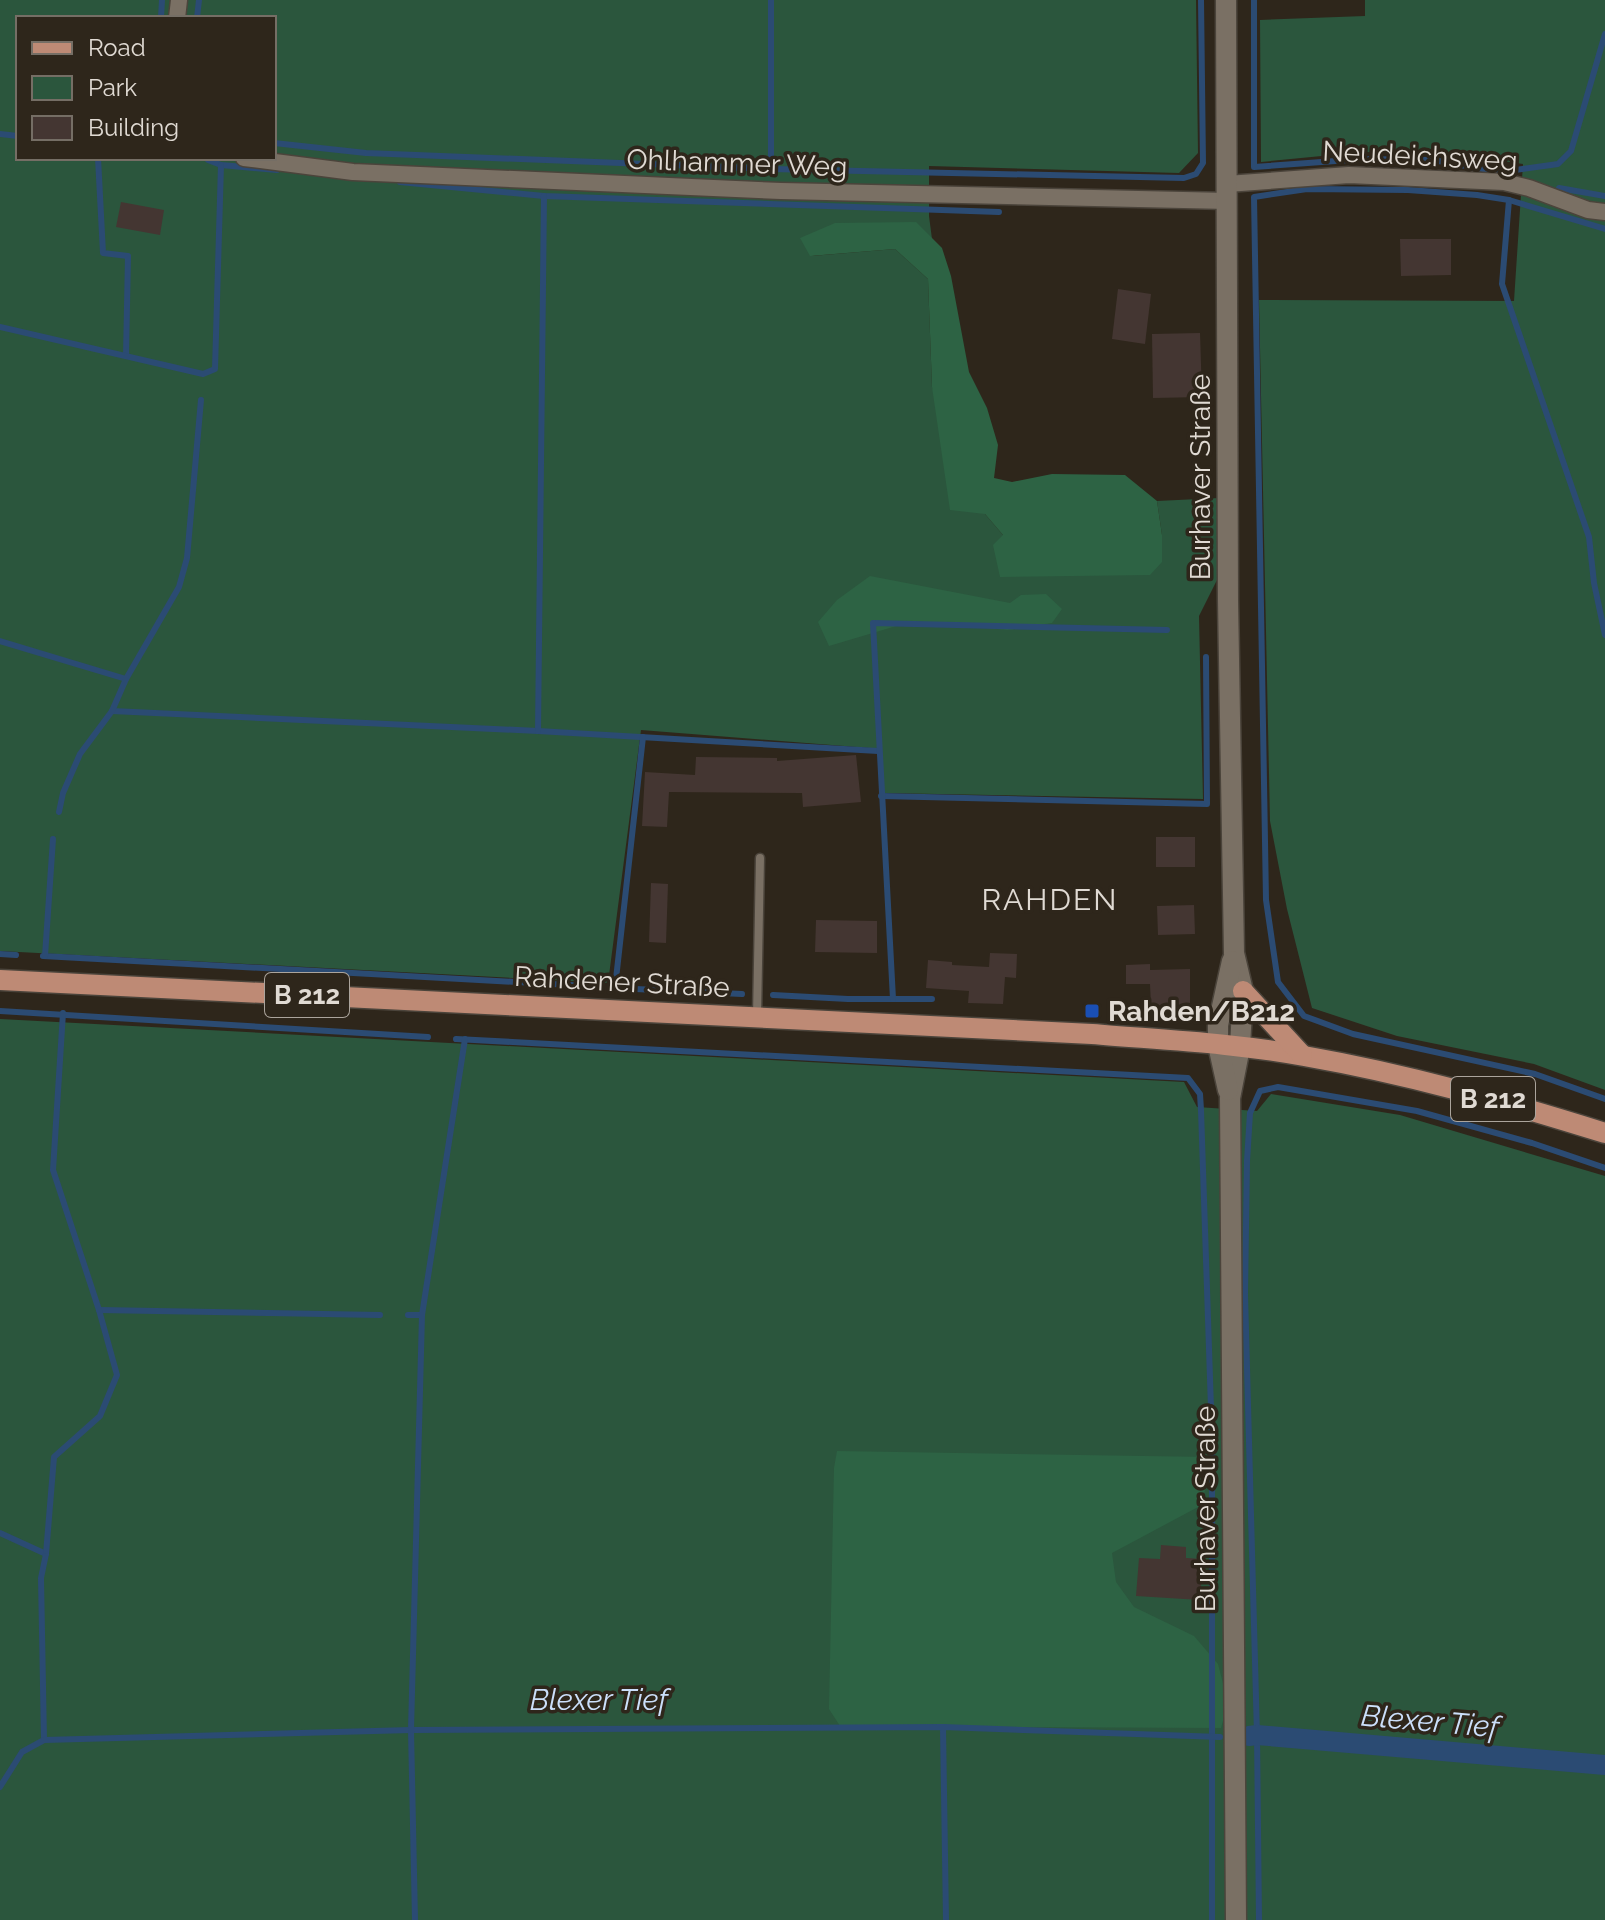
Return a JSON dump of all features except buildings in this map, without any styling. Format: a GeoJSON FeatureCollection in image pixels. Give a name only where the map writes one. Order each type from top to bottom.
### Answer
{"type":"FeatureCollection","features":[{"type":"Feature","properties":{"kind":"main road","name":"Burhaver Straße"},"geometry":{"type":"LineString","coordinates":[[1226,0],[1228,600],[1234,953],[1243,991],[1240,1047],[1230,1098],[1236,1920]]}},
{"type":"Feature","properties":{"kind":"main road","name":"Burhaver Straße"},"geometry":{"type":"LineString","coordinates":[[1230,1098],[1218,1045],[1218,1025],[1234,953]]}},
{"type":"Feature","properties":{"kind":"main road","name":"Rahdener Straße"},"geometry":{"type":"LineString","coordinates":[[0,980],[1092,1034],[1240,1047]]}},
{"type":"Feature","properties":{"kind":"main road"},"geometry":{"type":"LineString","coordinates":[[1243,991],[1302,1055]]}},
{"type":"Feature","properties":{"kind":"main road","name":"B 212"},"geometry":{"type":"LineString","coordinates":[[1240,1047],[1302,1055],[1417,1079],[1515,1104],[1605,1133]]}},
{"type":"Feature","properties":{"kind":"street","name":"Ohlhammer Weg"},"geometry":{"type":"LineString","coordinates":[[260,160],[353,172],[781,191],[1228,193]]}},
{"type":"Feature","properties":{"kind":"street","name":"Neudeichsweg"},"geometry":{"type":"LineString","coordinates":[[1228,193],[1349,175],[1504,182],[1588,210],[1605,212]]}},
{"type":"Feature","properties":{"kind":"lane"},"geometry":{"type":"LineString","coordinates":[[757,1016],[760,858]]}},
{"type":"Feature","properties":{"kind":"green space"},"geometry":{"type":"Polygon","coordinates":[[[0,0],[1196,0],[1198,153],[1179,173],[929,166],[932,239],[915,222],[811,256],[895,249],[928,279],[932,387],[985,514],[1003,535],[1162,535],[1157,501],[1219,498],[1218,578],[1199,616],[1203,799],[883,793],[882,749],[641,730],[608,983],[0,951],[0,0]]]}},
{"type":"Feature","properties":{"kind":"green space"},"geometry":{"type":"Polygon","coordinates":[[[1365,0],[1605,0],[1605,1090],[1534,1064],[1397,1036],[1312,1008],[1287,909],[1270,821],[1259,300],[1514,301],[1523,164],[1446,153],[1363,152],[1261,162],[1260,20],[1365,16],[1365,0]]]}},
{"type":"Feature","properties":{"kind":"green space"},"geometry":{"type":"Polygon","coordinates":[[[916,222],[942,248],[951,276],[969,372],[987,408],[998,445],[994,478],[1012,482],[1052,474],[1125,475],[1157,501],[1162,562],[1150,575],[1000,577],[993,545],[1003,535],[985,514],[950,510],[932,387],[928,279],[895,249],[810,256],[800,238],[835,223],[916,222]]]}},
{"type":"Feature","properties":{"kind":"green space"},"geometry":{"type":"Polygon","coordinates":[[[870,576],[1010,603],[1021,595],[1046,594],[1062,609],[1052,623],[1008,630],[913,621],[829,646],[818,622],[837,600],[870,576]]]}},
{"type":"Feature","properties":{"kind":"green space"},"geometry":{"type":"Polygon","coordinates":[[[0,1019],[1184,1082],[1197,1107],[1257,1111],[1271,1094],[1400,1115],[1605,1176],[1605,1920],[0,1920],[0,1019]]]}},
{"type":"Feature","properties":{"kind":"green space"},"geometry":{"type":"Polygon","coordinates":[[[837,1451],[1209,1457],[1214,1469],[1198,1507],[1112,1553],[1116,1582],[1134,1607],[1194,1636],[1218,1664],[1228,1703],[1221,1728],[840,1726],[829,1709],[834,1468],[837,1451]]]}},
{"type":"Feature","properties":{"kind":"waterway"},"geometry":{"type":"LineString","coordinates":[[161,16],[162,0]]}},
{"type":"Feature","properties":{"kind":"waterway"},"geometry":{"type":"LineString","coordinates":[[197,16],[199,0]]}},
{"type":"Feature","properties":{"kind":"waterway"},"geometry":{"type":"LineString","coordinates":[[771,0],[771,169]]}},
{"type":"Feature","properties":{"kind":"waterway"},"geometry":{"type":"LineString","coordinates":[[276,143],[366,153],[771,169],[1184,178],[1196,174],[1203,163],[1201,0]]}},
{"type":"Feature","properties":{"kind":"waterway"},"geometry":{"type":"LineString","coordinates":[[1254,0],[1254,167],[1363,159],[1433,160],[1500,172],[1558,164],[1571,151],[1605,34]]}},
{"type":"Feature","properties":{"kind":"waterway"},"geometry":{"type":"LineString","coordinates":[[0,134],[16,136]]}},
{"type":"Feature","properties":{"kind":"waterway"},"geometry":{"type":"LineString","coordinates":[[98,160],[103,253],[128,256],[126,356]]}},
{"type":"Feature","properties":{"kind":"waterway"},"geometry":{"type":"LineString","coordinates":[[208,160],[221,165],[277,170]]}},
{"type":"Feature","properties":{"kind":"waterway"},"geometry":{"type":"LineString","coordinates":[[0,327],[203,374],[215,369],[221,165]]}},
{"type":"Feature","properties":{"kind":"waterway"},"geometry":{"type":"LineString","coordinates":[[400,182],[544,196],[999,212]]}},
{"type":"Feature","properties":{"kind":"waterway"},"geometry":{"type":"LineString","coordinates":[[1559,188],[1605,196]]}},
{"type":"Feature","properties":{"kind":"waterway"},"geometry":{"type":"LineString","coordinates":[[1605,229],[1509,200],[1477,195],[1408,190],[1307,189],[1254,197],[1266,900],[1278,982],[1304,1016],[1353,1034],[1535,1074],[1605,1099]]}},
{"type":"Feature","properties":{"kind":"waterway"},"geometry":{"type":"LineString","coordinates":[[538,731],[544,196]]}},
{"type":"Feature","properties":{"kind":"waterway"},"geometry":{"type":"LineString","coordinates":[[1509,200],[1502,284],[1589,537],[1594,583],[1605,635]]}},
{"type":"Feature","properties":{"kind":"waterway"},"geometry":{"type":"LineString","coordinates":[[59,812],[63,793],[80,754],[112,711],[126,679],[179,587],[187,558],[201,400]]}},
{"type":"Feature","properties":{"kind":"waterway"},"geometry":{"type":"LineString","coordinates":[[893,999],[873,623],[1167,630]]}},
{"type":"Feature","properties":{"kind":"waterway"},"geometry":{"type":"LineString","coordinates":[[0,641],[126,679]]}},
{"type":"Feature","properties":{"kind":"waterway"},"geometry":{"type":"LineString","coordinates":[[881,796],[1207,804],[1206,657]]}},
{"type":"Feature","properties":{"kind":"waterway"},"geometry":{"type":"LineString","coordinates":[[112,711],[878,751]]}},
{"type":"Feature","properties":{"kind":"waterway"},"geometry":{"type":"LineString","coordinates":[[615,988],[643,737]]}},
{"type":"Feature","properties":{"kind":"waterway"},"geometry":{"type":"LineString","coordinates":[[45,956],[53,839]]}},
{"type":"Feature","properties":{"kind":"waterway"},"geometry":{"type":"LineString","coordinates":[[0,954],[16,955]]}},
{"type":"Feature","properties":{"kind":"waterway"},"geometry":{"type":"LineString","coordinates":[[43,956],[588,986]]}},
{"type":"Feature","properties":{"kind":"waterway"},"geometry":{"type":"LineString","coordinates":[[614,988],[742,994]]}},
{"type":"Feature","properties":{"kind":"waterway"},"geometry":{"type":"LineString","coordinates":[[773,995],[932,999]]}},
{"type":"Feature","properties":{"kind":"waterway"},"geometry":{"type":"LineString","coordinates":[[0,1011],[428,1037]]}},
{"type":"Feature","properties":{"kind":"waterway"},"geometry":{"type":"LineString","coordinates":[[44,1740],[41,1578],[46,1554],[54,1457],[100,1416],[117,1375],[53,1170],[63,1013]]}},
{"type":"Feature","properties":{"kind":"waterway"},"geometry":{"type":"LineString","coordinates":[[456,1039],[1188,1078],[1200,1094],[1212,1438],[1212,1920]]}},
{"type":"Feature","properties":{"kind":"waterway"},"geometry":{"type":"LineString","coordinates":[[415,1920],[411,1730],[422,1315],[465,1039]]}},
{"type":"Feature","properties":{"kind":"waterway"},"geometry":{"type":"LineString","coordinates":[[1259,1920],[1245,1294],[1250,1113],[1260,1091],[1278,1087],[1417,1111],[1532,1143],[1605,1168]]}},
{"type":"Feature","properties":{"kind":"waterway"},"geometry":{"type":"LineString","coordinates":[[99,1310],[380,1315]]}},
{"type":"Feature","properties":{"kind":"waterway"},"geometry":{"type":"LineString","coordinates":[[408,1315],[422,1315]]}},
{"type":"Feature","properties":{"kind":"waterway"},"geometry":{"type":"LineString","coordinates":[[0,1533],[46,1554]]}},
{"type":"Feature","properties":{"kind":"waterway"},"geometry":{"type":"LineString","coordinates":[[943,1727],[946,1920]]}},
{"type":"Feature","properties":{"kind":"waterway","name":"Blexer Tief"},"geometry":{"type":"LineString","coordinates":[[0,1787],[22,1752],[44,1740],[411,1730],[943,1727],[1220,1737]]}},
{"type":"Feature","properties":{"kind":"waterway","name":"Blexer Tief"},"geometry":{"type":"LineString","coordinates":[[1249,1736],[1605,1765]]}},
{"type":"Feature","properties":{"kind":"place","name":"Rahden/B212"},"geometry":{"type":"Point","coordinates":[1092,1011]}},
{"type":"Feature","properties":{"kind":"district","name":"RAHDEN"},"geometry":{"type":"Point","coordinates":[1050,899]}}]}
